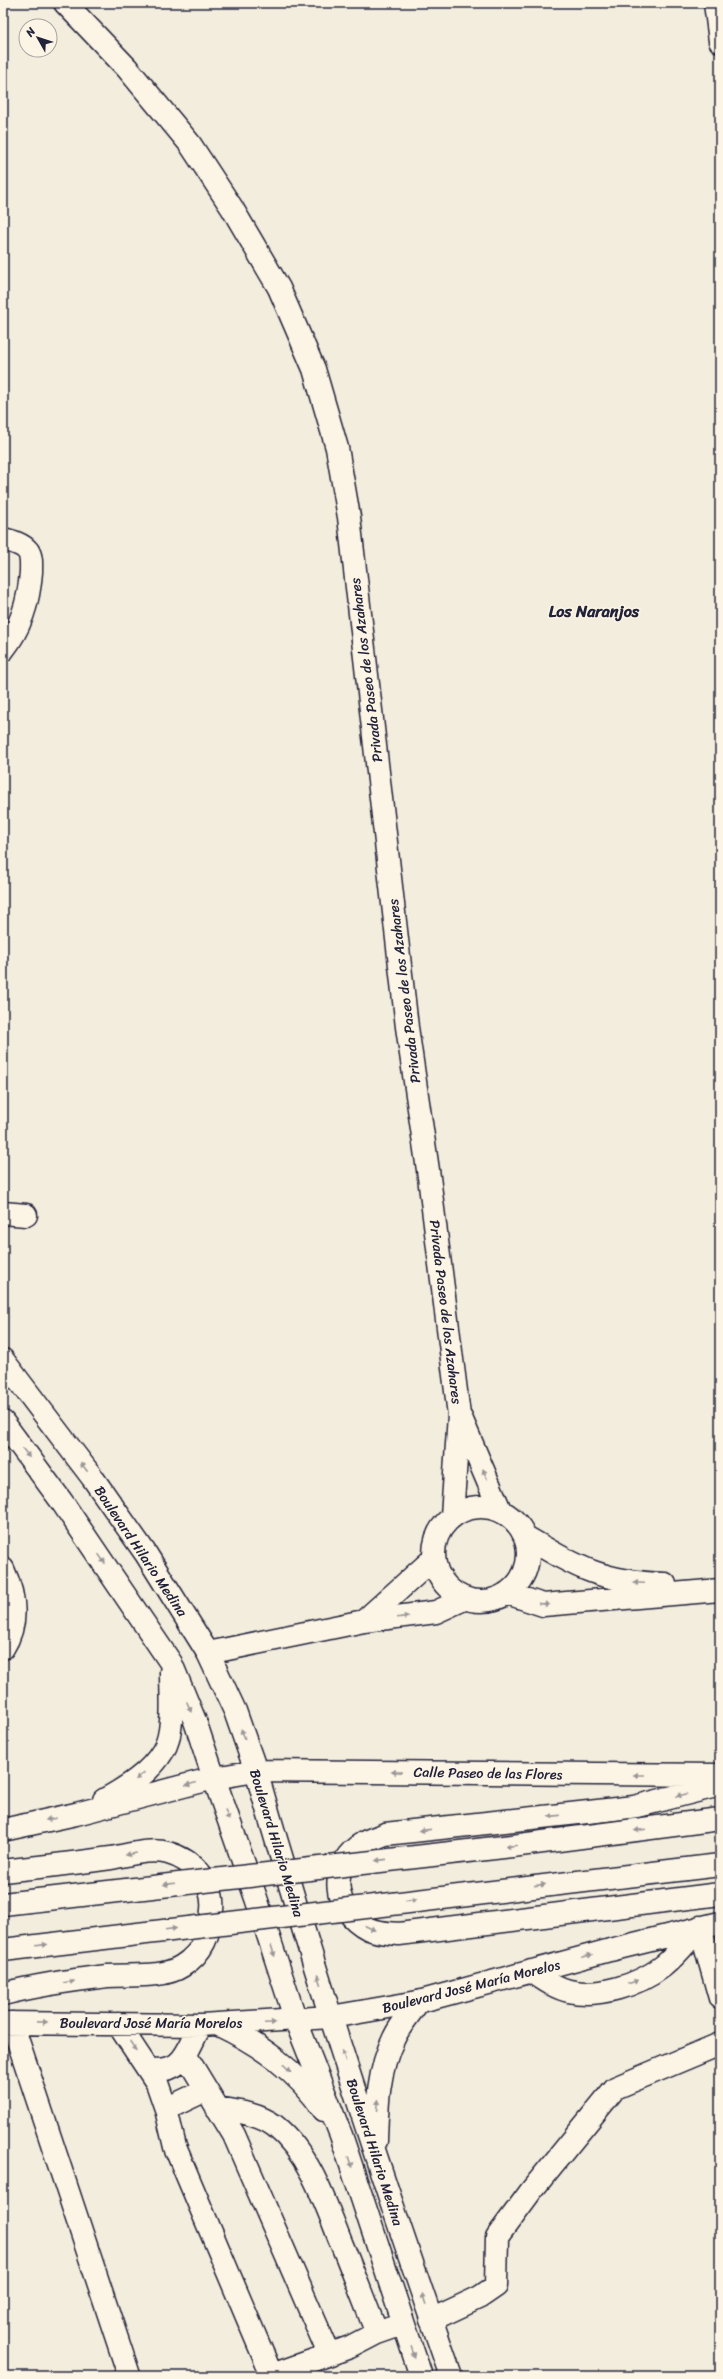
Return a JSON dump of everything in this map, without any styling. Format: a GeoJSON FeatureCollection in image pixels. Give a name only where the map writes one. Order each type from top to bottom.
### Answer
{"type":"FeatureCollection","features":[{"type":"Feature","properties":{"kind":"street","name":"Privada Paseo de los Azahares"},"geometry":{"type":"LineString","coordinates":[[65,3],[127,68],[190,144],[232,208],[279,288],[314,369],[335,441],[349,517],[407,1027],[429,1177],[460,1415],[452,1516]]}},
{"type":"Feature","properties":{"kind":"street"},"geometry":{"type":"LineString","coordinates":[[715,3],[720,41]]}},
{"type":"Feature","properties":{"kind":"street"},"geometry":{"type":"LineString","coordinates":[[3,539],[20,545],[28,551],[31,559],[27,602],[12,640],[3,650]]}},
{"type":"Feature","properties":{"kind":"street"},"geometry":{"type":"LineString","coordinates":[[3,1213],[26,1214]]}},
{"type":"Feature","properties":{"kind":"street","name":"Boulevard Hilario Medina"},"geometry":{"type":"LineString","coordinates":[[3,1360],[92,1477],[146,1554],[208,1653],[235,1711],[256,1771],[292,1896],[376,2158],[451,2376]]}},
{"type":"Feature","properties":{"kind":"street","name":"Privada Paseo de los Azahares"},"geometry":{"type":"LineString","coordinates":[[460,1415],[500,1510]]}},
{"type":"Feature","properties":{"kind":"street","name":"Boulevard Hilario Medina"},"geometry":{"type":"LineString","coordinates":[[3,1422],[62,1502],[171,1663],[195,1721],[256,1898],[296,2021],[341,2135],[421,2376]]}},
{"type":"Feature","properties":{"kind":"street"},"geometry":{"type":"LineString","coordinates":[[484,1506],[500,1510],[520,1526],[526,1537],[528,1558],[522,1578],[507,1593],[494,1600],[479,1602],[464,1599],[449,1590],[439,1576],[433,1559],[434,1543],[441,1528],[452,1516],[467,1508],[484,1506]]}},
{"type":"Feature","properties":{"kind":"street"},"geometry":{"type":"LineString","coordinates":[[526,1537],[580,1568],[602,1577],[629,1583],[677,1584],[720,1578]]}},
{"type":"Feature","properties":{"kind":"street"},"geometry":{"type":"LineString","coordinates":[[364,1621],[433,1559]]}},
{"type":"Feature","properties":{"kind":"street"},"geometry":{"type":"LineString","coordinates":[[3,1570],[11,1587],[14,1606],[12,1627],[3,1648]]}},
{"type":"Feature","properties":{"kind":"street"},"geometry":{"type":"LineString","coordinates":[[507,1593],[543,1606],[720,1590]]}},
{"type":"Feature","properties":{"kind":"street"},"geometry":{"type":"LineString","coordinates":[[208,1653],[364,1621],[436,1612],[464,1599]]}},
{"type":"Feature","properties":{"kind":"street"},"geometry":{"type":"LineString","coordinates":[[3,1830],[76,1814],[119,1792],[142,1775],[164,1751],[170,1729],[171,1663]]}},
{"type":"Feature","properties":{"kind":"street","name":"Calle Paseo de las Flores"},"geometry":{"type":"LineString","coordinates":[[76,1814],[214,1778],[256,1771],[720,1775]]}},
{"type":"Feature","properties":{"kind":"street"},"geometry":{"type":"LineString","coordinates":[[720,1785],[634,1807],[385,1834],[364,1842],[348,1858],[340,1871],[337,1892],[343,1907],[358,1922],[370,1930],[399,1934],[720,1894]]}},
{"type":"Feature","properties":{"kind":"street"},"geometry":{"type":"LineString","coordinates":[[3,1819],[30,1823]]}},
{"type":"Feature","properties":{"kind":"street"},"geometry":{"type":"LineString","coordinates":[[3,1904],[512,1846],[720,1819]]}},
{"type":"Feature","properties":{"kind":"street"},"geometry":{"type":"LineString","coordinates":[[3,1871],[141,1852],[167,1852],[182,1858],[198,1869],[208,1886],[213,1904],[210,1928],[204,1946],[181,1967],[163,1973],[107,1976],[28,1987],[3,1994]]}},
{"type":"Feature","properties":{"kind":"street"},"geometry":{"type":"LineString","coordinates":[[3,1950],[720,1865]]}},
{"type":"Feature","properties":{"kind":"street"},"geometry":{"type":"LineString","coordinates":[[531,1971],[551,1984],[568,1991],[584,1993],[614,1988],[640,1980],[661,1968],[710,1925]]}},
{"type":"Feature","properties":{"kind":"street"},"geometry":{"type":"LineString","coordinates":[[710,1925],[720,1998]]}},
{"type":"Feature","properties":{"kind":"street","name":"Boulevard José María Morelos"},"geometry":{"type":"LineString","coordinates":[[8,2023],[210,2025],[296,2021],[331,2017],[418,2002],[710,1925]]}},
{"type":"Feature","properties":{"kind":"street"},"geometry":{"type":"LineString","coordinates":[[376,2158],[379,2087],[385,2060],[394,2037],[418,2002]]}},
{"type":"Feature","properties":{"kind":"street"},"geometry":{"type":"LineString","coordinates":[[8,2023],[129,2375]]}},
{"type":"Feature","properties":{"kind":"street"},"geometry":{"type":"LineString","coordinates":[[118,2024],[149,2069],[166,2109],[175,2147],[272,2376],[329,2354],[377,2333],[403,2324]]}},
{"type":"Feature","properties":{"kind":"street"},"geometry":{"type":"LineString","coordinates":[[149,2069],[169,2069],[186,2056],[210,2025],[247,2038],[283,2063],[318,2102],[341,2135]]}},
{"type":"Feature","properties":{"kind":"street"},"geometry":{"type":"LineString","coordinates":[[431,2320],[480,2297],[496,2286],[497,2237],[531,2191],[615,2088],[720,2044]]}},
{"type":"Feature","properties":{"kind":"street"},"geometry":{"type":"LineString","coordinates":[[186,2056],[234,2135],[329,2354]]}},
{"type":"Feature","properties":{"kind":"street"},"geometry":{"type":"LineString","coordinates":[[166,2109],[206,2090]]}},
{"type":"Feature","properties":{"kind":"street"},"geometry":{"type":"LineString","coordinates":[[217,2108],[258,2117],[274,2126],[298,2153],[309,2169],[326,2206],[377,2333]]}},
{"type":"Feature","properties":{"kind":"district","name":"Los Naranjos"},"geometry":{"type":"Point","coordinates":[594,611]}}]}
